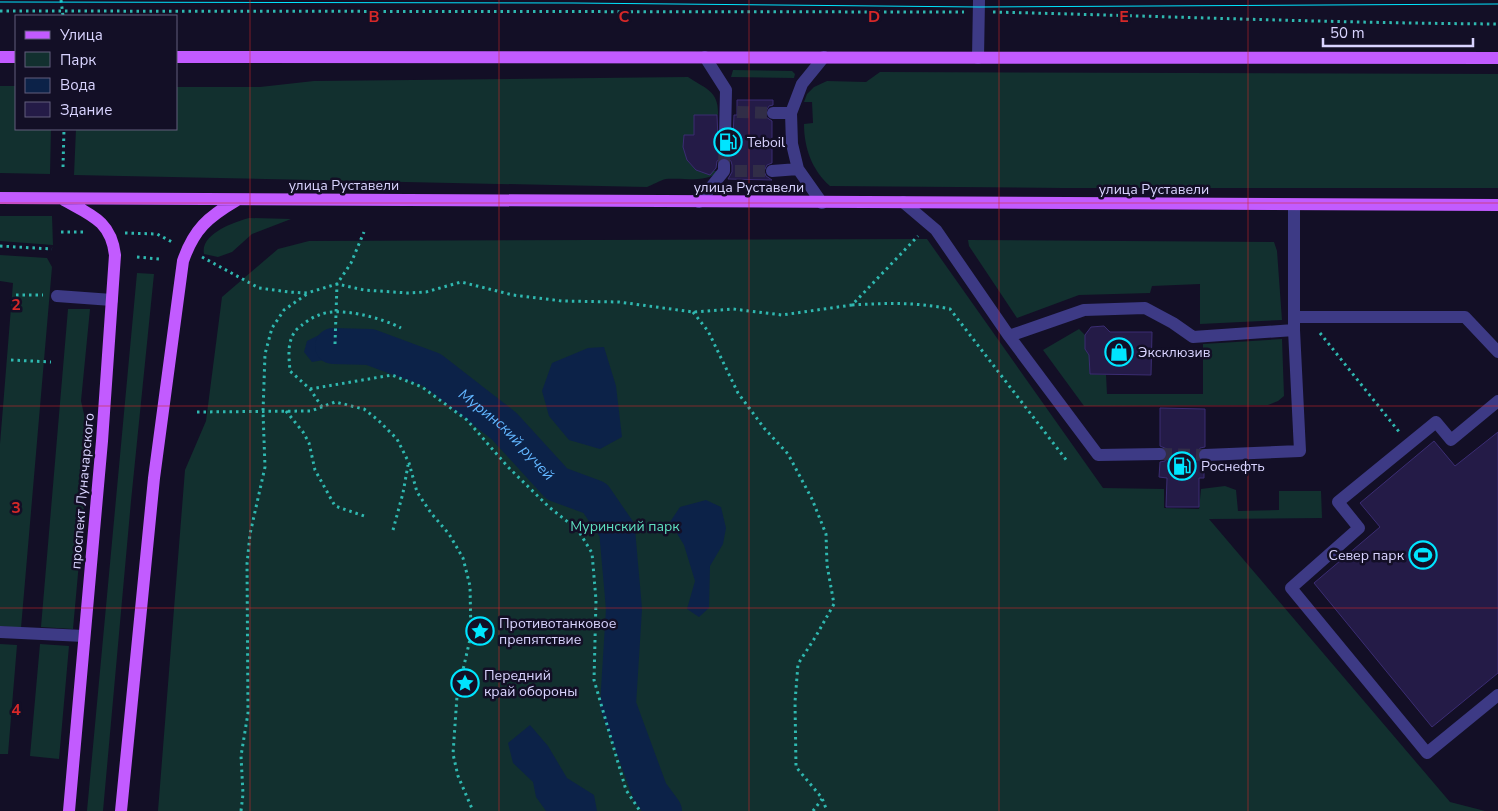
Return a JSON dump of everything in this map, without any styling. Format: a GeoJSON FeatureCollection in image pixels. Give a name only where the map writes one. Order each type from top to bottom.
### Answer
{"type":"FeatureCollection","features":[{"type":"Feature","properties":{"kind":"main road"},"geometry":{"type":"LineString","coordinates":[[0,56],[15,57]]}},
{"type":"Feature","properties":{"kind":"main road"},"geometry":{"type":"LineString","coordinates":[[178,57],[1498,58]]}},
{"type":"Feature","properties":{"kind":"main road","name":"улица Руставели"},"geometry":{"type":"LineString","coordinates":[[0,198],[1498,205]]}},
{"type":"Feature","properties":{"kind":"main road"},"geometry":{"type":"LineString","coordinates":[[62,199],[98,220],[108,232]]}},
{"type":"Feature","properties":{"kind":"main road"},"geometry":{"type":"LineString","coordinates":[[120,811],[154,478],[183,261],[187,249],[198,230],[216,212],[238,200]]}},
{"type":"Feature","properties":{"kind":"main road","name":"проспект Луначарского"},"geometry":{"type":"LineString","coordinates":[[69,811],[102,441],[115,256],[113,243],[108,232]]}},
{"type":"Feature","properties":{"kind":"street"},"geometry":{"type":"LineString","coordinates":[[978,58],[979,6]]}},
{"type":"Feature","properties":{"kind":"street"},"geometry":{"type":"LineString","coordinates":[[705,57],[726,90],[731,112],[725,136]]}},
{"type":"Feature","properties":{"kind":"street"},"geometry":{"type":"LineString","coordinates":[[822,203],[798,170],[792,144],[791,113],[802,84],[824,57]]}},
{"type":"Feature","properties":{"kind":"street"},"geometry":{"type":"LineString","coordinates":[[772,113],[791,113]]}},
{"type":"Feature","properties":{"kind":"street"},"geometry":{"type":"LineString","coordinates":[[699,202],[728,169]]}},
{"type":"Feature","properties":{"kind":"street"},"geometry":{"type":"LineString","coordinates":[[772,171],[798,170]]}},
{"type":"Feature","properties":{"kind":"street"},"geometry":{"type":"LineString","coordinates":[[903,202],[936,230],[1009,336],[1098,454],[1160,454]]}},
{"type":"Feature","properties":{"kind":"street"},"geometry":{"type":"LineString","coordinates":[[1205,455],[1300,451],[1294,330],[1294,205]]}},
{"type":"Feature","properties":{"kind":"street"},"geometry":{"type":"LineString","coordinates":[[56,296],[112,300]]}},
{"type":"Feature","properties":{"kind":"street"},"geometry":{"type":"LineString","coordinates":[[1009,336],[1084,310],[1144,308],[1174,323],[1193,337],[1294,330]]}},
{"type":"Feature","properties":{"kind":"street"},"geometry":{"type":"LineString","coordinates":[[1294,317],[1465,317],[1498,352]]}},
{"type":"Feature","properties":{"kind":"street"},"geometry":{"type":"LineString","coordinates":[[1498,401],[1451,440],[1436,422],[1338,502],[1359,528],[1291,588],[1427,754],[1498,695]]}},
{"type":"Feature","properties":{"kind":"street"},"geometry":{"type":"LineString","coordinates":[[0,632],[84,636]]}},
{"type":"Feature","properties":{"kind":"path"},"geometry":{"type":"LineString","coordinates":[[61,0],[63,14]]}},
{"type":"Feature","properties":{"kind":"path"},"geometry":{"type":"LineString","coordinates":[[0,11],[63,14],[979,6],[1196,17],[1498,24]]}},
{"type":"Feature","properties":{"kind":"path"},"geometry":{"type":"LineString","coordinates":[[63,167],[64,130]]}},
{"type":"Feature","properties":{"kind":"path"},"geometry":{"type":"LineString","coordinates":[[852,305],[924,230]]}},
{"type":"Feature","properties":{"kind":"path"},"geometry":{"type":"LineString","coordinates":[[61,232],[157,234],[259,288],[307,293]]}},
{"type":"Feature","properties":{"kind":"path"},"geometry":{"type":"LineString","coordinates":[[335,344],[337,284],[351,264],[364,232]]}},
{"type":"Feature","properties":{"kind":"path"},"geometry":{"type":"LineString","coordinates":[[0,246],[52,250]]}},
{"type":"Feature","properties":{"kind":"path"},"geometry":{"type":"LineString","coordinates":[[137,257],[159,259]]}},
{"type":"Feature","properties":{"kind":"path"},"geometry":{"type":"LineString","coordinates":[[241,811],[244,794],[241,756],[248,713],[247,564],[250,534],[265,467],[263,412],[265,354],[272,328],[284,310],[307,293],[337,284],[364,290],[408,293],[426,292],[460,282],[513,294],[552,300],[619,302],[693,312],[733,309],[782,316],[852,305],[892,302],[929,304],[950,309],[1067,461]]}},
{"type":"Feature","properties":{"kind":"path"},"geometry":{"type":"LineString","coordinates":[[16,295],[56,296]]}},
{"type":"Feature","properties":{"kind":"path"},"geometry":{"type":"LineString","coordinates":[[693,312],[708,331],[738,393],[764,428],[788,454],[812,499],[826,534],[827,565],[834,604],[798,664],[795,702],[796,767],[822,798],[827,811]]}},
{"type":"Feature","properties":{"kind":"path"},"geometry":{"type":"LineString","coordinates":[[322,407],[310,390],[290,371],[288,351],[294,332],[320,314],[335,313],[369,316],[390,322],[401,328]]}},
{"type":"Feature","properties":{"kind":"path"},"geometry":{"type":"LineString","coordinates":[[1294,317],[1321,334],[1409,444]]}},
{"type":"Feature","properties":{"kind":"path"},"geometry":{"type":"LineString","coordinates":[[11,360],[51,362]]}},
{"type":"Feature","properties":{"kind":"path"},"geometry":{"type":"LineString","coordinates":[[310,390],[392,375],[422,387],[467,420],[508,467],[542,500],[578,530],[592,553],[596,600],[594,680],[626,790],[640,811]]}},
{"type":"Feature","properties":{"kind":"path"},"geometry":{"type":"LineString","coordinates":[[197,412],[311,411],[336,402],[364,409],[378,420],[396,439],[409,463],[417,492],[431,513],[449,534],[463,558],[470,586],[471,634],[456,696],[453,754],[458,776],[473,811]]}},
{"type":"Feature","properties":{"kind":"path"},"geometry":{"type":"LineString","coordinates":[[286,412],[309,443],[315,470],[335,506],[368,517]]}},
{"type":"Feature","properties":{"kind":"path"},"geometry":{"type":"LineString","coordinates":[[394,530],[409,463]]}},
{"type":"Feature","properties":{"kind":"path"},"geometry":{"type":"LineString","coordinates":[[813,811],[822,798]]}},
{"type":"Feature","properties":{"kind":"green space"},"geometry":{"type":"Polygon","coordinates":[[[733,70],[792,71],[795,74],[794,78],[731,77],[733,70]]]}},
{"type":"Feature","properties":{"kind":"green space"},"geometry":{"type":"Polygon","coordinates":[[[880,72],[1498,74],[1498,188],[830,186],[818,173],[807,150],[804,124],[813,123],[812,102],[804,102],[807,94],[814,87],[827,81],[866,82],[880,72]]]}},
{"type":"Feature","properties":{"kind":"green space"},"geometry":{"type":"Polygon","coordinates":[[[688,77],[706,88],[714,96],[718,107],[718,115],[694,115],[694,135],[684,135],[684,149],[688,160],[695,168],[708,174],[709,171],[718,171],[714,175],[702,179],[666,179],[647,187],[74,175],[76,130],[178,130],[178,87],[260,87],[314,81],[688,77]]]}},
{"type":"Feature","properties":{"kind":"green space"},"geometry":{"type":"Polygon","coordinates":[[[0,86],[15,86],[15,130],[51,130],[50,174],[0,173],[0,86]]]}},
{"type":"Feature","properties":{"kind":"green space"},"geometry":{"type":"Polygon","coordinates":[[[0,216],[52,216],[53,245],[0,241],[0,216]]]}},
{"type":"Feature","properties":{"kind":"green space"},"geometry":{"type":"Polygon","coordinates":[[[249,218],[291,219],[252,234],[232,252],[218,257],[204,254],[207,240],[219,230],[249,218]]]}},
{"type":"Feature","properties":{"kind":"green space","name":"Муринский парк"},"geometry":{"type":"Polygon","coordinates":[[[927,239],[1103,488],[1164,489],[1164,508],[1199,509],[1201,489],[1225,486],[1236,490],[1238,511],[1279,510],[1279,491],[1321,491],[1322,518],[1209,519],[1450,802],[1485,811],[158,811],[185,470],[206,421],[222,297],[278,249],[309,241],[927,239]]]}},
{"type":"Feature","properties":{"kind":"green space"},"geometry":{"type":"Polygon","coordinates":[[[968,240],[1274,242],[1277,251],[1282,320],[1200,324],[1200,284],[1152,286],[1150,293],[1079,295],[1017,318],[969,246],[968,240]]]}},
{"type":"Feature","properties":{"kind":"green space"},"geometry":{"type":"Polygon","coordinates":[[[0,255],[47,258],[52,267],[21,628],[0,626],[0,444],[13,283],[0,281],[0,255]]]}},
{"type":"Feature","properties":{"kind":"green space"},"geometry":{"type":"Polygon","coordinates":[[[137,273],[154,274],[103,811],[87,811],[137,273]]]}},
{"type":"Feature","properties":{"kind":"green space"},"geometry":{"type":"Polygon","coordinates":[[[68,309],[90,309],[81,401],[90,441],[73,629],[41,627],[68,309]]]}},
{"type":"Feature","properties":{"kind":"green space"},"geometry":{"type":"Polygon","coordinates":[[[1079,329],[1085,335],[1085,349],[1089,355],[1090,374],[1106,375],[1107,394],[1203,394],[1203,344],[1282,339],[1284,396],[1268,405],[1084,406],[1043,350],[1079,329]]]}},
{"type":"Feature","properties":{"kind":"green space"},"geometry":{"type":"Polygon","coordinates":[[[0,644],[17,645],[8,754],[0,754],[0,644]]]}},
{"type":"Feature","properties":{"kind":"green space"},"geometry":{"type":"Polygon","coordinates":[[[40,644],[69,646],[59,759],[30,756],[40,644]]]}},
{"type":"Feature","properties":{"kind":"water"},"geometry":{"type":"Polygon","coordinates":[[[321,334],[347,336],[370,347],[341,357],[312,362],[304,352],[307,341],[321,334]]]}},
{"type":"Feature","properties":{"kind":"water"},"geometry":{"type":"Polygon","coordinates":[[[604,347],[616,386],[622,437],[600,449],[569,440],[549,416],[542,391],[552,363],[588,348],[604,347]]]}},
{"type":"Feature","properties":{"kind":"water"},"geometry":{"type":"Polygon","coordinates":[[[706,500],[721,507],[726,528],[723,544],[710,566],[709,608],[699,617],[687,609],[695,581],[684,545],[670,522],[680,507],[706,500]]]}},
{"type":"Feature","properties":{"kind":"water"},"geometry":{"type":"Polygon","coordinates":[[[530,725],[548,746],[567,778],[594,795],[597,811],[546,811],[536,797],[533,782],[513,763],[508,743],[530,725]]]}},
{"type":"Feature","properties":{"kind":"building","name":"Teboil"},"geometry":{"type":"Polygon","coordinates":[[[737,100],[773,100],[773,105],[769,106],[765,113],[766,117],[772,121],[772,163],[767,165],[764,171],[766,176],[772,180],[728,179],[732,172],[732,165],[731,161],[724,157],[717,161],[716,168],[710,175],[696,170],[687,160],[683,147],[684,135],[694,135],[694,115],[717,115],[718,139],[721,143],[728,143],[733,137],[734,115],[737,115],[737,100]]]}},
{"type":"Feature","properties":{"kind":"building","name":"Эксклюзив"},"geometry":{"type":"Polygon","coordinates":[[[1104,326],[1110,332],[1152,332],[1151,375],[1090,374],[1089,355],[1085,349],[1085,335],[1091,327],[1104,326]]]}},
{"type":"Feature","properties":{"kind":"building","name":"Роснефть"},"geometry":{"type":"Polygon","coordinates":[[[1160,408],[1205,409],[1205,447],[1200,448],[1197,455],[1198,460],[1204,463],[1204,478],[1199,478],[1199,507],[1166,507],[1167,478],[1159,477],[1160,462],[1165,461],[1168,454],[1167,449],[1160,446],[1160,408]]]}},
{"type":"Feature","properties":{"kind":"building","name":"Север парк"},"geometry":{"type":"Polygon","coordinates":[[[1498,432],[1498,673],[1432,727],[1314,583],[1380,527],[1360,503],[1434,441],[1455,466],[1498,432]]]}},
{"type":"Feature","properties":{"kind":"waterway","name":"Муринский ручей"},"geometry":{"type":"LineString","coordinates":[[333,346],[370,347],[432,370],[504,426],[557,484],[595,498],[617,530],[624,609],[618,705],[650,792],[664,811]]}},
{"type":"Feature","properties":{"kind":"tunnel"},"geometry":{"type":"LineString","coordinates":[[737,112],[773,113]]}},
{"type":"Feature","properties":{"kind":"tunnel"},"geometry":{"type":"LineString","coordinates":[[724,165],[725,136]]}},
{"type":"Feature","properties":{"kind":"tunnel"},"geometry":{"type":"LineString","coordinates":[[735,171],[772,171]]}},
{"type":"Feature","properties":{"kind":"tunnel"},"geometry":{"type":"LineString","coordinates":[[1160,454],[1205,455]]}},
{"type":"Feature","properties":{"kind":"tram line"},"geometry":{"type":"LineString","coordinates":[[0,2],[573,3],[979,7],[1498,4]]}},
{"type":"Feature","properties":{"kind":"place","name":"Teboil"},"geometry":{"type":"Point","coordinates":[728,142]}},
{"type":"Feature","properties":{"kind":"place","name":"Эксклюзив"},"geometry":{"type":"Point","coordinates":[1119,352]}},
{"type":"Feature","properties":{"kind":"place","name":"Роснефть"},"geometry":{"type":"Point","coordinates":[1182,466]}},
{"type":"Feature","properties":{"kind":"place","name":"Север парк"},"geometry":{"type":"Point","coordinates":[1423,555]}},
{"type":"Feature","properties":{"kind":"place","name":"Противотанковое препятствие"},"geometry":{"type":"Point","coordinates":[480,631]}},
{"type":"Feature","properties":{"kind":"place","name":"Передний край обороны"},"geometry":{"type":"Point","coordinates":[465,683]}}]}
